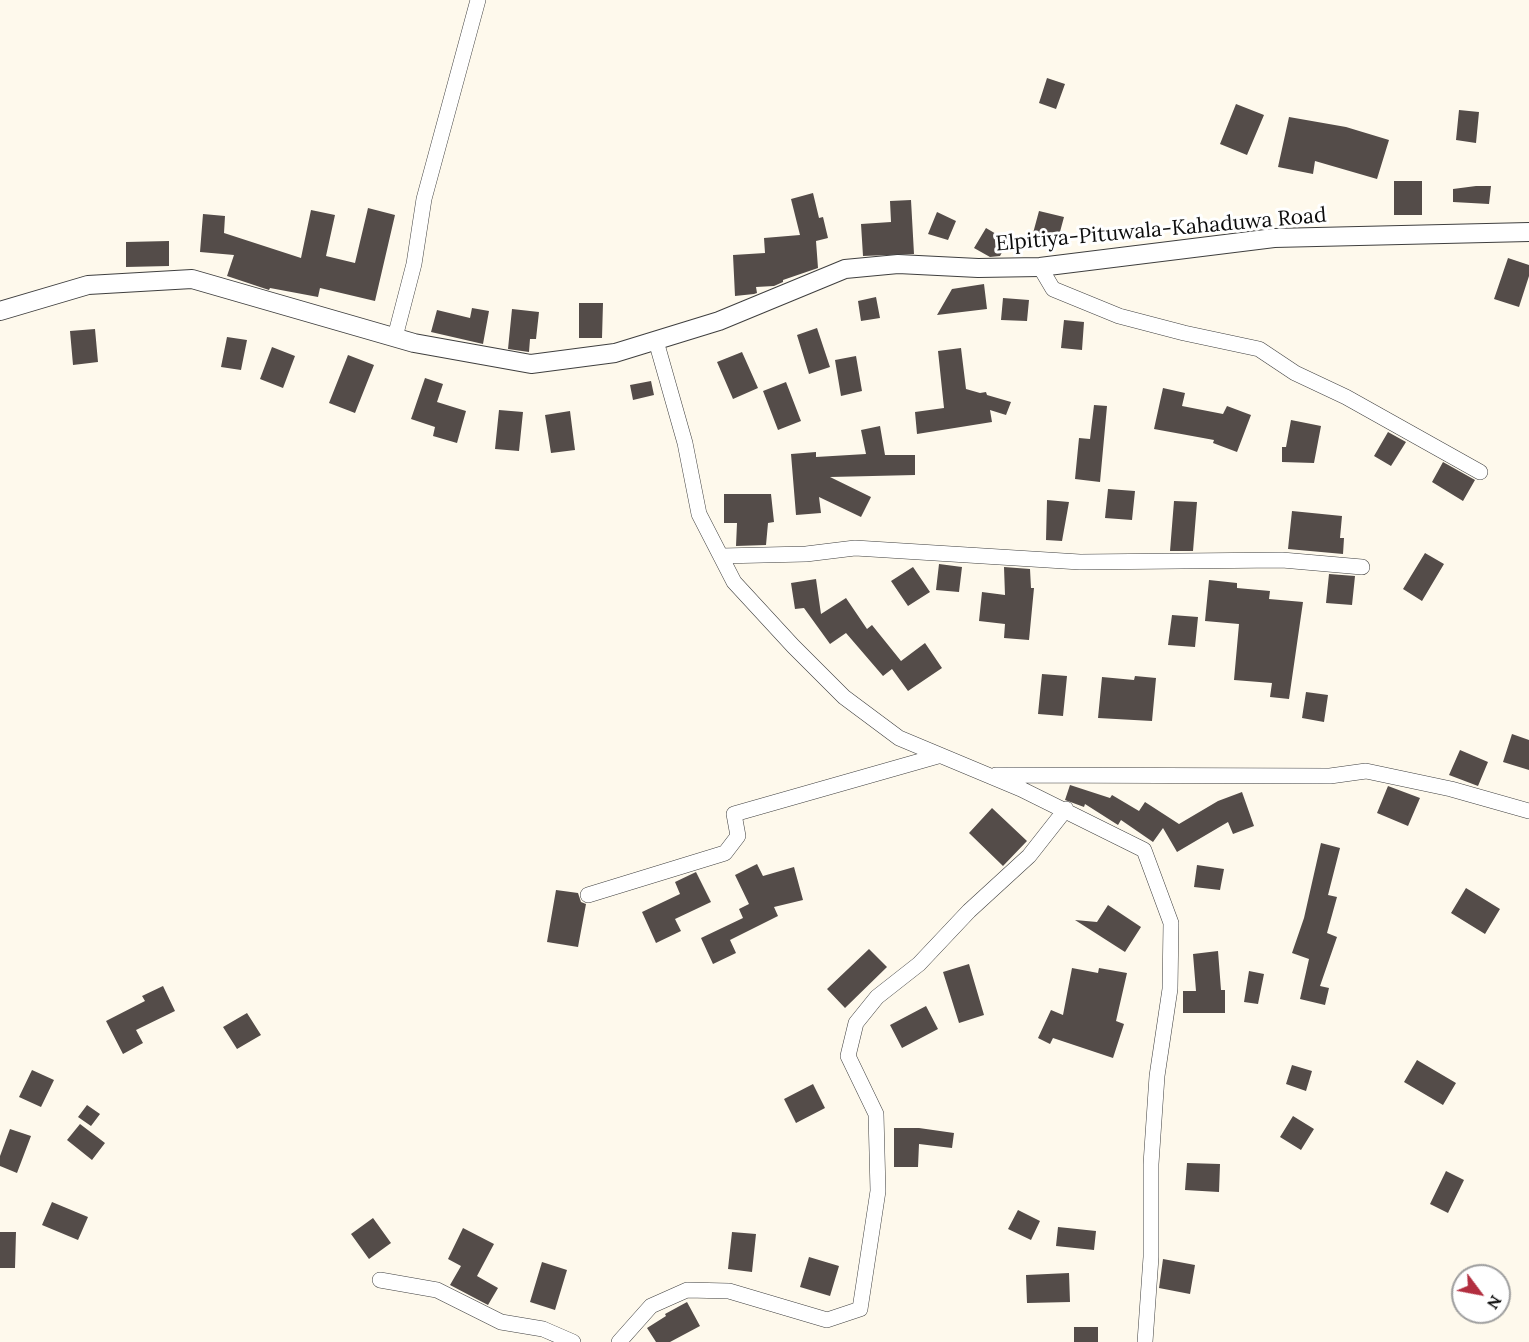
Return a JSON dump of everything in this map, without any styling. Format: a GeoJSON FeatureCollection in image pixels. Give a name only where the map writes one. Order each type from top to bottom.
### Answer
{"type":"FeatureCollection","features":[{"type":"Feature","properties":{"kind":"street"},"geometry":{"type":"LineString","coordinates":[[395,337],[414,264],[424,199],[478,0]]}},
{"type":"Feature","properties":{"kind":"street","name":"Elpitiya-Pituwala-Kahaduwa Road"},"geometry":{"type":"LineString","coordinates":[[0,311],[88,285],[192,279],[395,337],[531,364],[615,353],[656,341],[719,321],[845,269],[898,264],[978,268],[1040,267],[1274,238],[1529,232]]}},
{"type":"Feature","properties":{"kind":"street"},"geometry":{"type":"LineString","coordinates":[[1040,267],[1053,289],[1119,316],[1184,333],[1259,348],[1295,373],[1346,398],[1480,472]]}},
{"type":"Feature","properties":{"kind":"street"},"geometry":{"type":"LineString","coordinates":[[656,341],[685,443],[699,514],[734,582],[844,696],[899,738],[1066,809],[1143,850],[1171,923],[1170,989],[1157,1076],[1151,1164],[1151,1257],[1145,1342]]}},
{"type":"Feature","properties":{"kind":"street"},"geometry":{"type":"LineString","coordinates":[[721,556],[806,554],[855,548],[1080,562],[1282,560],[1362,567]]}},
{"type":"Feature","properties":{"kind":"street"},"geometry":{"type":"LineString","coordinates":[[588,895],[724,853],[738,836],[734,814],[938,756]]}},
{"type":"Feature","properties":{"kind":"street"},"geometry":{"type":"LineString","coordinates":[[987,776],[1330,776],[1366,771],[1451,789],[1529,811]]}},
{"type":"Feature","properties":{"kind":"street"},"geometry":{"type":"LineString","coordinates":[[619,1342],[651,1306],[687,1290],[729,1292],[827,1320],[860,1309],[878,1191],[876,1114],[848,1056],[856,1023],[877,997],[919,964],[969,911],[1029,856],[1066,809]]}},
{"type":"Feature","properties":{"kind":"street"},"geometry":{"type":"LineString","coordinates":[[380,1280],[437,1290],[501,1322],[543,1329],[573,1342]]}},
{"type":"Feature","properties":{"kind":"building"},"geometry":{"type":"Polygon","coordinates":[[[1047,78],[1065,84],[1056,109],[1039,103],[1047,78]]]}},
{"type":"Feature","properties":{"kind":"building"},"geometry":{"type":"Polygon","coordinates":[[[1236,104],[1264,115],[1247,155],[1220,144],[1236,104]]]}},
{"type":"Feature","properties":{"kind":"building"},"geometry":{"type":"Polygon","coordinates":[[[1459,110],[1479,112],[1476,143],[1456,140],[1459,110]]]}},
{"type":"Feature","properties":{"kind":"building"},"geometry":{"type":"Polygon","coordinates":[[[1289,117],[1346,127],[1389,140],[1377,179],[1315,161],[1313,174],[1278,167],[1289,117]]]}},
{"type":"Feature","properties":{"kind":"building"},"geometry":{"type":"Polygon","coordinates":[[[1394,181],[1422,181],[1422,215],[1394,215],[1394,181]]]}},
{"type":"Feature","properties":{"kind":"building"},"geometry":{"type":"Polygon","coordinates":[[[1491,186],[1489,204],[1453,202],[1453,189],[1491,186]]]}},
{"type":"Feature","properties":{"kind":"building"},"geometry":{"type":"Polygon","coordinates":[[[813,193],[819,218],[823,217],[828,238],[816,241],[818,268],[783,280],[774,286],[756,287],[757,293],[735,296],[733,255],[765,253],[764,238],[800,235],[791,199],[813,193]]]}},
{"type":"Feature","properties":{"kind":"building"},"geometry":{"type":"Polygon","coordinates":[[[911,200],[914,254],[863,256],[861,224],[891,222],[890,201],[911,200]]]}},
{"type":"Feature","properties":{"kind":"building"},"geometry":{"type":"Polygon","coordinates":[[[368,208],[395,215],[375,301],[320,288],[318,297],[270,288],[269,290],[227,276],[234,255],[200,252],[203,214],[225,216],[224,233],[301,258],[311,210],[335,215],[326,256],[355,263],[368,208]]]}},
{"type":"Feature","properties":{"kind":"building"},"geometry":{"type":"Polygon","coordinates":[[[1039,211],[1064,217],[1057,243],[1032,237],[1039,211]]]}},
{"type":"Feature","properties":{"kind":"building"},"geometry":{"type":"Polygon","coordinates":[[[937,212],[956,221],[948,240],[928,234],[937,212]]]}},
{"type":"Feature","properties":{"kind":"building"},"geometry":{"type":"Polygon","coordinates":[[[986,228],[1008,241],[1000,256],[990,257],[974,248],[986,228]]]}},
{"type":"Feature","properties":{"kind":"building"},"geometry":{"type":"Polygon","coordinates":[[[169,241],[169,266],[126,267],[126,242],[169,241]]]}},
{"type":"Feature","properties":{"kind":"building"},"geometry":{"type":"Polygon","coordinates":[[[1508,258],[1529,265],[1529,276],[1519,307],[1494,299],[1508,258]]]}},
{"type":"Feature","properties":{"kind":"building"},"geometry":{"type":"Polygon","coordinates":[[[984,284],[987,309],[937,315],[952,289],[984,284]]]}},
{"type":"Feature","properties":{"kind":"building"},"geometry":{"type":"Polygon","coordinates":[[[876,297],[880,318],[861,321],[858,301],[876,297]]]}},
{"type":"Feature","properties":{"kind":"building"},"geometry":{"type":"Polygon","coordinates":[[[1003,298],[1029,300],[1027,321],[1001,320],[1003,298]]]}},
{"type":"Feature","properties":{"kind":"building"},"geometry":{"type":"Polygon","coordinates":[[[579,303],[603,303],[602,338],[579,338],[579,303]]]}},
{"type":"Feature","properties":{"kind":"building"},"geometry":{"type":"Polygon","coordinates":[[[472,308],[489,311],[483,344],[431,332],[437,310],[470,318],[472,308]]]}},
{"type":"Feature","properties":{"kind":"building"},"geometry":{"type":"Polygon","coordinates":[[[512,309],[539,312],[536,339],[530,339],[529,352],[508,349],[512,309]]]}},
{"type":"Feature","properties":{"kind":"building"},"geometry":{"type":"Polygon","coordinates":[[[1064,320],[1084,322],[1082,350],[1061,348],[1064,320]]]}},
{"type":"Feature","properties":{"kind":"building"},"geometry":{"type":"Polygon","coordinates":[[[817,328],[830,367],[809,374],[797,335],[817,328]]]}},
{"type":"Feature","properties":{"kind":"building"},"geometry":{"type":"Polygon","coordinates":[[[95,329],[98,362],[73,365],[70,331],[95,329]]]}},
{"type":"Feature","properties":{"kind":"building"},"geometry":{"type":"Polygon","coordinates":[[[227,337],[247,340],[241,370],[221,367],[227,337]]]}},
{"type":"Feature","properties":{"kind":"building"},"geometry":{"type":"Polygon","coordinates":[[[272,347],[295,356],[283,388],[260,379],[272,347]]]}},
{"type":"Feature","properties":{"kind":"building"},"geometry":{"type":"Polygon","coordinates":[[[961,348],[966,389],[980,393],[986,392],[987,395],[1011,402],[1006,415],[990,410],[992,422],[917,434],[915,412],[944,408],[938,351],[961,348]]]}},
{"type":"Feature","properties":{"kind":"building"},"geometry":{"type":"Polygon","coordinates":[[[742,352],[758,388],[733,399],[717,362],[742,352]]]}},
{"type":"Feature","properties":{"kind":"building"},"geometry":{"type":"Polygon","coordinates":[[[348,355],[374,365],[355,413],[329,403],[348,355]]]}},
{"type":"Feature","properties":{"kind":"building"},"geometry":{"type":"Polygon","coordinates":[[[856,356],[862,391],[841,396],[835,360],[856,356]]]}},
{"type":"Feature","properties":{"kind":"building"},"geometry":{"type":"Polygon","coordinates":[[[425,378],[443,384],[437,402],[466,411],[457,443],[433,436],[435,427],[411,419],[425,378]]]}},
{"type":"Feature","properties":{"kind":"building"},"geometry":{"type":"Polygon","coordinates":[[[651,381],[654,395],[633,400],[630,385],[651,381]]]}},
{"type":"Feature","properties":{"kind":"building"},"geometry":{"type":"Polygon","coordinates":[[[786,382],[801,421],[778,430],[763,391],[786,382]]]}},
{"type":"Feature","properties":{"kind":"building"},"geometry":{"type":"Polygon","coordinates":[[[1163,388],[1185,393],[1182,406],[1223,414],[1227,406],[1251,415],[1237,452],[1213,443],[1214,440],[1154,429],[1163,388]]]}},
{"type":"Feature","properties":{"kind":"building"},"geometry":{"type":"Polygon","coordinates":[[[1094,405],[1107,406],[1100,482],[1075,479],[1079,438],[1090,439],[1094,405]]]}},
{"type":"Feature","properties":{"kind":"building"},"geometry":{"type":"Polygon","coordinates":[[[499,410],[523,412],[519,451],[495,449],[499,410]]]}},
{"type":"Feature","properties":{"kind":"building"},"geometry":{"type":"Polygon","coordinates":[[[570,411],[575,450],[551,453],[545,415],[570,411]]]}},
{"type":"Feature","properties":{"kind":"building"},"geometry":{"type":"Polygon","coordinates":[[[1291,420],[1321,426],[1314,463],[1282,462],[1282,447],[1286,447],[1291,420]]]}},
{"type":"Feature","properties":{"kind":"building"},"geometry":{"type":"Polygon","coordinates":[[[880,426],[885,455],[915,455],[915,475],[830,477],[871,497],[861,517],[819,497],[821,513],[796,515],[791,454],[816,452],[816,457],[866,454],[861,430],[880,426]]]}},
{"type":"Feature","properties":{"kind":"building"},"geometry":{"type":"Polygon","coordinates":[[[1388,432],[1406,442],[1391,466],[1374,456],[1388,432]]]}},
{"type":"Feature","properties":{"kind":"building"},"geometry":{"type":"Polygon","coordinates":[[[1443,462],[1475,480],[1463,501],[1432,482],[1443,462]]]}},
{"type":"Feature","properties":{"kind":"building"},"geometry":{"type":"Polygon","coordinates":[[[1108,489],[1135,491],[1132,520],[1105,518],[1108,489]]]}},
{"type":"Feature","properties":{"kind":"building"},"geometry":{"type":"Polygon","coordinates":[[[724,494],[771,494],[774,522],[768,523],[766,545],[736,546],[737,523],[724,523],[724,494]]]}},
{"type":"Feature","properties":{"kind":"building"},"geometry":{"type":"Polygon","coordinates":[[[1047,500],[1069,502],[1062,541],[1046,540],[1047,500]]]}},
{"type":"Feature","properties":{"kind":"building"},"geometry":{"type":"Polygon","coordinates":[[[1174,501],[1197,502],[1193,551],[1170,551],[1174,501]]]}},
{"type":"Feature","properties":{"kind":"building"},"geometry":{"type":"Polygon","coordinates":[[[1292,511],[1342,516],[1340,538],[1344,538],[1343,554],[1288,549],[1292,511]]]}},
{"type":"Feature","properties":{"kind":"building"},"geometry":{"type":"Polygon","coordinates":[[[1425,553],[1444,564],[1422,601],[1403,589],[1425,553]]]}},
{"type":"Feature","properties":{"kind":"building"},"geometry":{"type":"Polygon","coordinates":[[[939,564],[962,567],[959,592],[936,590],[939,564]]]}},
{"type":"Feature","properties":{"kind":"building"},"geometry":{"type":"Polygon","coordinates":[[[913,567],[930,592],[908,606],[891,581],[913,567]]]}},
{"type":"Feature","properties":{"kind":"building"},"geometry":{"type":"Polygon","coordinates":[[[1004,567],[1030,569],[1031,588],[1034,588],[1029,640],[1004,638],[1005,624],[979,621],[982,592],[1005,595],[1004,567]]]}},
{"type":"Feature","properties":{"kind":"building"},"geometry":{"type":"Polygon","coordinates":[[[1329,574],[1355,576],[1352,605],[1326,603],[1329,574]]]}},
{"type":"Feature","properties":{"kind":"building"},"geometry":{"type":"Polygon","coordinates":[[[816,579],[821,614],[846,598],[867,629],[872,625],[901,661],[925,643],[942,668],[908,691],[892,669],[883,676],[846,633],[830,644],[804,608],[795,609],[791,583],[816,579]]]}},
{"type":"Feature","properties":{"kind":"building"},"geometry":{"type":"Polygon","coordinates":[[[1209,580],[1237,583],[1237,588],[1270,591],[1269,599],[1303,602],[1289,699],[1270,697],[1272,683],[1234,680],[1239,624],[1205,621],[1209,580]]]}},
{"type":"Feature","properties":{"kind":"building"},"geometry":{"type":"Polygon","coordinates":[[[1172,615],[1198,617],[1195,647],[1168,645],[1172,615]]]}},
{"type":"Feature","properties":{"kind":"building"},"geometry":{"type":"Polygon","coordinates":[[[1042,674],[1067,676],[1063,716],[1038,714],[1042,674]]]}},
{"type":"Feature","properties":{"kind":"building"},"geometry":{"type":"Polygon","coordinates":[[[1135,676],[1156,678],[1152,721],[1098,718],[1102,677],[1134,680],[1135,676]]]}},
{"type":"Feature","properties":{"kind":"building"},"geometry":{"type":"Polygon","coordinates":[[[1306,692],[1328,695],[1324,722],[1302,718],[1306,692]]]}},
{"type":"Feature","properties":{"kind":"building"},"geometry":{"type":"Polygon","coordinates":[[[1512,734],[1529,740],[1529,770],[1503,762],[1512,734]]]}},
{"type":"Feature","properties":{"kind":"building"},"geometry":{"type":"Polygon","coordinates":[[[1460,750],[1488,762],[1478,786],[1449,775],[1460,750]]]}},
{"type":"Feature","properties":{"kind":"building"},"geometry":{"type":"Polygon","coordinates":[[[1070,785],[1110,798],[1112,795],[1139,811],[1145,802],[1179,824],[1218,801],[1242,792],[1254,826],[1233,834],[1228,822],[1177,852],[1163,828],[1153,842],[1121,820],[1118,825],[1085,804],[1084,807],[1065,800],[1070,785]]]}},
{"type":"Feature","properties":{"kind":"building"},"geometry":{"type":"Polygon","coordinates":[[[1388,786],[1420,798],[1408,826],[1377,813],[1388,786]]]}},
{"type":"Feature","properties":{"kind":"building"},"geometry":{"type":"Polygon","coordinates":[[[992,808],[1027,841],[1003,866],[969,833],[992,808]]]}},
{"type":"Feature","properties":{"kind":"building"},"geometry":{"type":"Polygon","coordinates":[[[1321,843],[1340,848],[1328,895],[1337,897],[1327,933],[1337,937],[1320,986],[1329,988],[1325,1005],[1300,999],[1309,959],[1292,953],[1304,918],[1321,843]]]}},
{"type":"Feature","properties":{"kind":"building"},"geometry":{"type":"Polygon","coordinates":[[[757,864],[763,876],[794,867],[803,900],[774,907],[778,916],[730,940],[736,953],[713,964],[701,938],[743,918],[739,909],[749,904],[735,875],[757,864]]]}},
{"type":"Feature","properties":{"kind":"building"},"geometry":{"type":"Polygon","coordinates":[[[1197,865],[1224,869],[1220,890],[1194,887],[1197,865]]]}},
{"type":"Feature","properties":{"kind":"building"},"geometry":{"type":"Polygon","coordinates":[[[696,872],[711,902],[675,919],[681,931],[656,943],[642,912],[680,894],[675,882],[696,872]]]}},
{"type":"Feature","properties":{"kind":"building"},"geometry":{"type":"Polygon","coordinates":[[[1466,888],[1500,909],[1485,934],[1451,913],[1466,888]]]}},
{"type":"Feature","properties":{"kind":"building"},"geometry":{"type":"Polygon","coordinates":[[[556,890],[578,893],[581,902],[586,904],[578,947],[547,942],[556,890]]]}},
{"type":"Feature","properties":{"kind":"building"},"geometry":{"type":"Polygon","coordinates":[[[1108,905],[1141,927],[1125,952],[1075,920],[1097,922],[1108,905]]]}},
{"type":"Feature","properties":{"kind":"building"},"geometry":{"type":"Polygon","coordinates":[[[869,949],[887,967],[845,1008],[827,989],[869,949]]]}},
{"type":"Feature","properties":{"kind":"building"},"geometry":{"type":"Polygon","coordinates":[[[1218,951],[1221,990],[1225,990],[1225,1013],[1183,1013],[1183,991],[1196,991],[1193,954],[1218,951]]]}},
{"type":"Feature","properties":{"kind":"building"},"geometry":{"type":"Polygon","coordinates":[[[969,964],[984,1015],[959,1023],[943,972],[969,964]]]}},
{"type":"Feature","properties":{"kind":"building"},"geometry":{"type":"Polygon","coordinates":[[[1072,968],[1098,973],[1099,968],[1127,973],[1116,1021],[1124,1024],[1113,1058],[1053,1038],[1050,1044],[1038,1038],[1051,1010],[1063,1015],[1072,968]]]}},
{"type":"Feature","properties":{"kind":"building"},"geometry":{"type":"Polygon","coordinates":[[[1249,971],[1264,974],[1258,1004],[1244,1002],[1249,971]]]}},
{"type":"Feature","properties":{"kind":"building"},"geometry":{"type":"Polygon","coordinates":[[[163,986],[175,1011],[136,1030],[143,1043],[123,1054],[106,1021],[145,1001],[142,996],[163,986]]]}},
{"type":"Feature","properties":{"kind":"building"},"geometry":{"type":"Polygon","coordinates":[[[926,1006],[938,1029],[902,1048],[890,1025],[926,1006]]]}},
{"type":"Feature","properties":{"kind":"building"},"geometry":{"type":"Polygon","coordinates":[[[247,1013],[261,1035],[237,1049],[223,1027],[247,1013]]]}},
{"type":"Feature","properties":{"kind":"building"},"geometry":{"type":"Polygon","coordinates":[[[1417,1060],[1456,1083],[1443,1105],[1404,1082],[1417,1060]]]}},
{"type":"Feature","properties":{"kind":"building"},"geometry":{"type":"Polygon","coordinates":[[[1292,1065],[1312,1071],[1306,1091],[1286,1084],[1292,1065]]]}},
{"type":"Feature","properties":{"kind":"building"},"geometry":{"type":"Polygon","coordinates":[[[32,1070],[54,1080],[41,1107],[19,1097],[32,1070]]]}},
{"type":"Feature","properties":{"kind":"building"},"geometry":{"type":"Polygon","coordinates":[[[813,1084],[825,1108],[796,1123],[784,1099],[813,1084]]]}},
{"type":"Feature","properties":{"kind":"building"},"geometry":{"type":"Polygon","coordinates":[[[87,1105],[100,1114],[91,1126],[78,1117],[87,1105]]]}},
{"type":"Feature","properties":{"kind":"building"},"geometry":{"type":"Polygon","coordinates":[[[1293,1116],[1314,1129],[1301,1150],[1280,1137],[1293,1116]]]}},
{"type":"Feature","properties":{"kind":"building"},"geometry":{"type":"Polygon","coordinates":[[[80,1124],[105,1143],[92,1160],[67,1140],[80,1124]]]}},
{"type":"Feature","properties":{"kind":"building"},"geometry":{"type":"Polygon","coordinates":[[[894,1128],[919,1128],[954,1133],[952,1148],[919,1144],[918,1167],[894,1167],[894,1128]]]}},
{"type":"Feature","properties":{"kind":"building"},"geometry":{"type":"Polygon","coordinates":[[[10,1129],[31,1136],[17,1173],[0,1166],[0,1156],[10,1129]]]}},
{"type":"Feature","properties":{"kind":"building"},"geometry":{"type":"Polygon","coordinates":[[[1187,1163],[1220,1164],[1219,1192],[1185,1190],[1187,1163]]]}},
{"type":"Feature","properties":{"kind":"building"},"geometry":{"type":"Polygon","coordinates":[[[1446,1171],[1464,1180],[1448,1213],[1430,1204],[1446,1171]]]}},
{"type":"Feature","properties":{"kind":"building"},"geometry":{"type":"Polygon","coordinates":[[[52,1202],[88,1217],[78,1240],[42,1225],[52,1202]]]}},
{"type":"Feature","properties":{"kind":"building"},"geometry":{"type":"Polygon","coordinates":[[[1018,1210],[1040,1221],[1031,1240],[1008,1229],[1018,1210]]]}},
{"type":"Feature","properties":{"kind":"building"},"geometry":{"type":"Polygon","coordinates":[[[373,1218],[391,1243],[369,1259],[351,1234],[373,1218]]]}},
{"type":"Feature","properties":{"kind":"building"},"geometry":{"type":"Polygon","coordinates":[[[1058,1227],[1096,1231],[1094,1250],[1056,1246],[1058,1227]]]}},
{"type":"Feature","properties":{"kind":"building"},"geometry":{"type":"Polygon","coordinates":[[[463,1228],[494,1244],[477,1276],[498,1288],[488,1305],[450,1285],[461,1266],[448,1259],[463,1228]]]}},
{"type":"Feature","properties":{"kind":"building"},"geometry":{"type":"Polygon","coordinates":[[[0,1232],[16,1232],[15,1268],[0,1268],[0,1232]]]}},
{"type":"Feature","properties":{"kind":"building"},"geometry":{"type":"Polygon","coordinates":[[[732,1232],[756,1234],[752,1272],[728,1269],[732,1232]]]}},
{"type":"Feature","properties":{"kind":"building"},"geometry":{"type":"Polygon","coordinates":[[[809,1257],[839,1266],[830,1296],[800,1287],[809,1257]]]}},
{"type":"Feature","properties":{"kind":"building"},"geometry":{"type":"Polygon","coordinates":[[[1163,1259],[1195,1265],[1190,1294],[1159,1288],[1163,1259]]]}},
{"type":"Feature","properties":{"kind":"building"},"geometry":{"type":"Polygon","coordinates":[[[542,1262],[567,1270],[555,1310],[530,1302],[542,1262]]]}},
{"type":"Feature","properties":{"kind":"building"},"geometry":{"type":"Polygon","coordinates":[[[1069,1273],[1070,1302],[1027,1303],[1026,1275],[1069,1273]]]}},
{"type":"Feature","properties":{"kind":"building"},"geometry":{"type":"Polygon","coordinates":[[[687,1302],[700,1326],[670,1342],[656,1342],[647,1328],[666,1316],[665,1314],[687,1302]]]}},
{"type":"Feature","properties":{"kind":"building"},"geometry":{"type":"Polygon","coordinates":[[[1074,1327],[1098,1327],[1098,1342],[1074,1342],[1074,1327]]]}}]}
